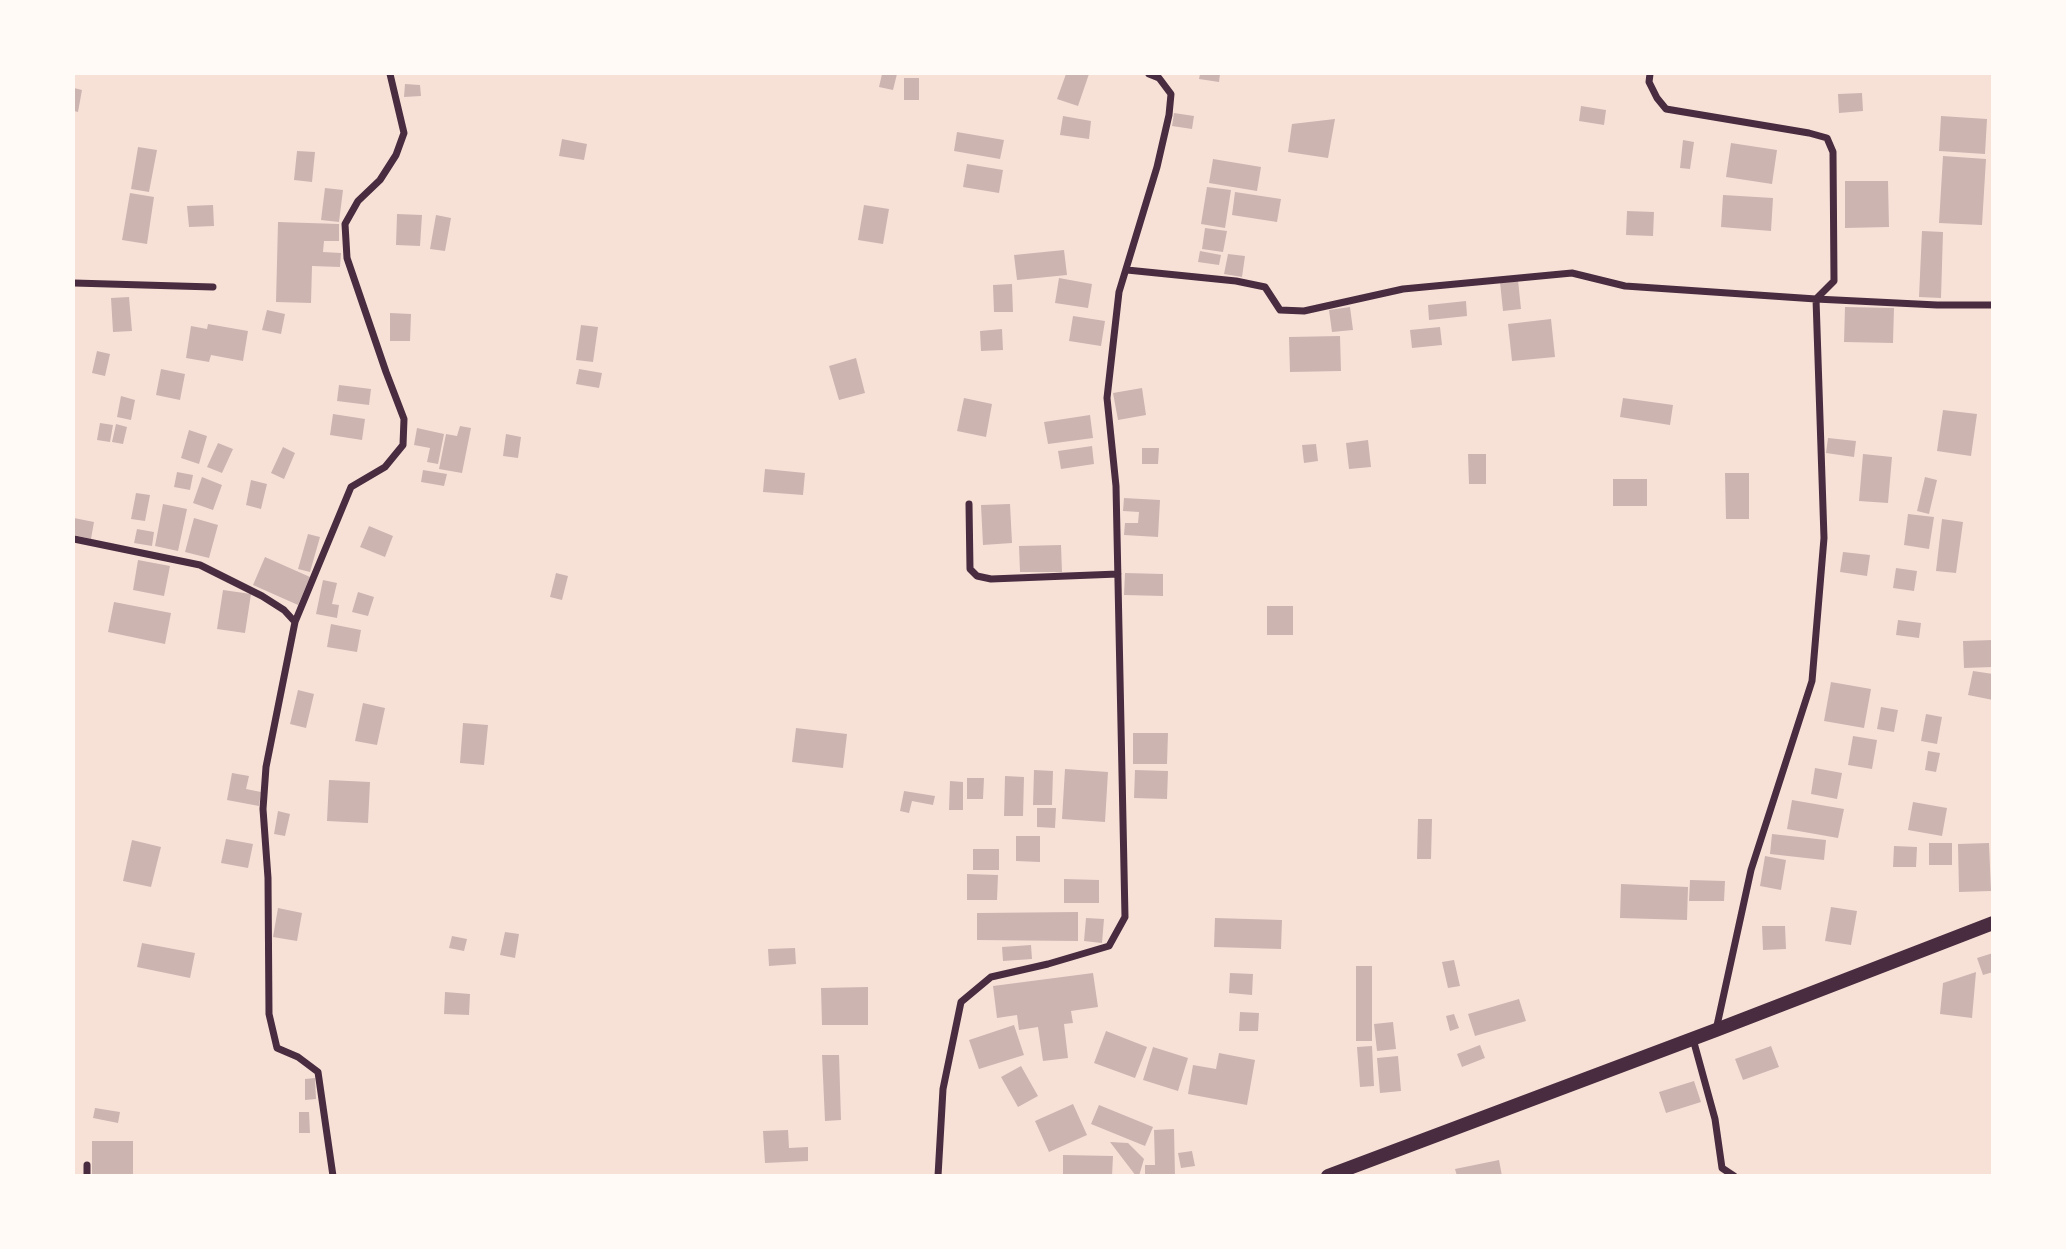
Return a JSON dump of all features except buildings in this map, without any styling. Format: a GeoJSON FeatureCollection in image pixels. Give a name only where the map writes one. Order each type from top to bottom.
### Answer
{"type":"FeatureCollection","features":[{"type":"Feature","properties":{"kind":"highway"},"geometry":{"type":"LineString","coordinates":[[1328,1175],[1693,1039],[1993,923]]}},
{"type":"Feature","properties":{"kind":"street"},"geometry":{"type":"LineString","coordinates":[[333,1175],[318,1072],[277,1048],[269,1014],[268,878],[264,809],[266,767],[295,622],[351,487],[385,467],[403,445],[404,419],[346,258],[345,224],[358,201],[380,180],[396,155],[404,133],[390,74]]}},
{"type":"Feature","properties":{"kind":"street"},"geometry":{"type":"LineString","coordinates":[[938,1175],[943,1089],[961,1002],[991,977],[1109,946],[1125,917],[1116,486],[1107,398],[1119,292],[1157,167],[1169,115],[1171,94],[1159,78],[1150,74]]}},
{"type":"Feature","properties":{"kind":"street"},"geometry":{"type":"LineString","coordinates":[[1650,74],[1648,82],[1666,109],[1809,133],[1827,138],[1833,152],[1834,281],[1815,299],[1824,538],[1812,681],[1751,870],[1716,1030]]}},
{"type":"Feature","properties":{"kind":"street"},"geometry":{"type":"LineString","coordinates":[[1127,270],[1236,281],[1265,287],[1280,310],[1304,312],[1403,289],[1572,273],[1625,286],[1815,299],[1993,305]]}},
{"type":"Feature","properties":{"kind":"street"},"geometry":{"type":"LineString","coordinates":[[74,283],[213,287]]}},
{"type":"Feature","properties":{"kind":"street"},"geometry":{"type":"LineString","coordinates":[[970,504],[970,569],[977,576],[991,579],[1118,574]]}},
{"type":"Feature","properties":{"kind":"street"},"geometry":{"type":"LineString","coordinates":[[74,539],[200,565],[262,596],[284,610],[295,622]]}},
{"type":"Feature","properties":{"kind":"street"},"geometry":{"type":"LineString","coordinates":[[1693,1039],[1715,1119],[1722,1168],[1734,1175]]}},
{"type":"Feature","properties":{"kind":"street"},"geometry":{"type":"LineString","coordinates":[[87,1165],[87,1175]]}}]}
